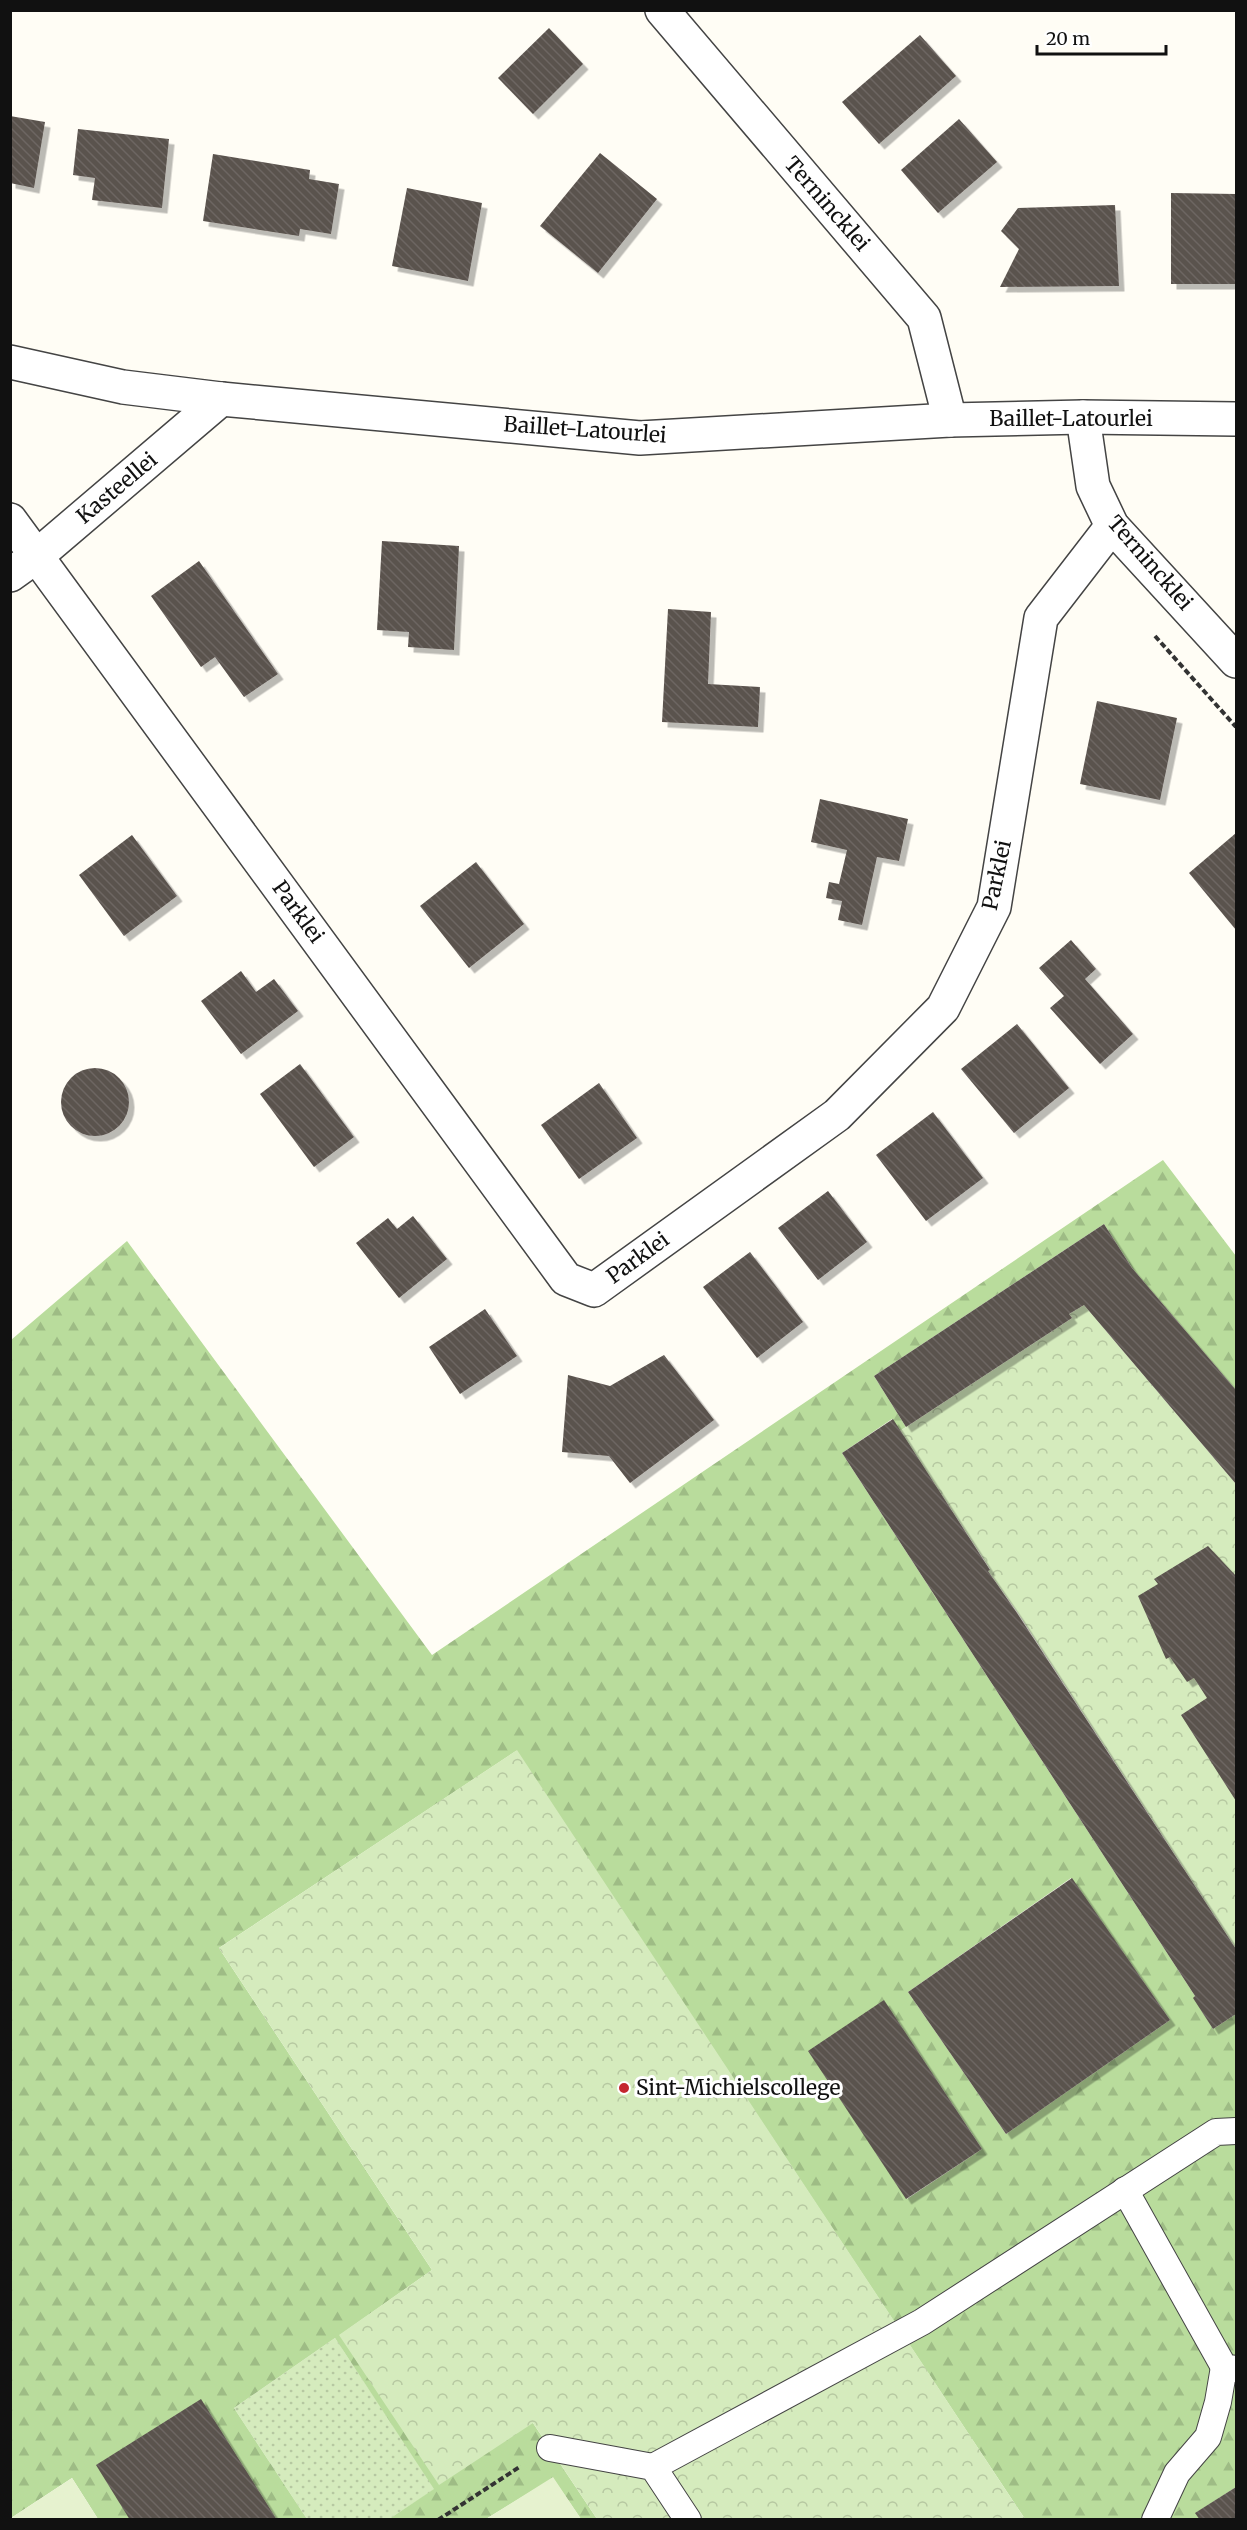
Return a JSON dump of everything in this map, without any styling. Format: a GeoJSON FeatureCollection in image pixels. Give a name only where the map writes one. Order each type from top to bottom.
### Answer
{"type":"FeatureCollection","features":[{"type":"Feature","properties":{"kind":"street","name":"Ternincklei"},"geometry":{"type":"LineString","coordinates":[[662,10],[924,318],[950,420]]}},
{"type":"Feature","properties":{"kind":"street","name":"Baillet-Latourlei"},"geometry":{"type":"LineString","coordinates":[[10,362],[123,387],[221,399],[640,438],[950,420],[1083,417],[1236,419]]}},
{"type":"Feature","properties":{"kind":"street","name":"Kasteellei"},"geometry":{"type":"LineString","coordinates":[[10,575],[38,555],[221,399]]}},
{"type":"Feature","properties":{"kind":"street","name":"Ternincklei"},"geometry":{"type":"LineString","coordinates":[[1083,417],[1093,486],[1112,526],[1236,661]]}},
{"type":"Feature","properties":{"kind":"street","name":"Parklei"},"geometry":{"type":"LineString","coordinates":[[10,520],[38,555],[566,1279],[594,1290],[837,1115],[943,1008],[994,907],[1041,618],[1112,526]]}},
{"type":"Feature","properties":{"kind":"lane"},"geometry":{"type":"LineString","coordinates":[[550,2448],[653,2467],[922,2322],[1216,2132],[1236,2131]]}},
{"type":"Feature","properties":{"kind":"lane"},"geometry":{"type":"LineString","coordinates":[[1125,2190],[1230,2368],[1208,2437],[1177,2473],[1155,2520]]}},
{"type":"Feature","properties":{"kind":"lane"},"geometry":{"type":"LineString","coordinates":[[653,2467],[688,2520]]}},
{"type":"Feature","properties":{"kind":"path"},"geometry":{"type":"LineString","coordinates":[[438,2520],[550,2448]]}},
{"type":"Feature","properties":{"kind":"green space","name":"Sint-Michielscollege"},"geometry":{"type":"Polygon","coordinates":[[[1163,1160],[1236,1256],[1236,1390],[1132,1268],[1104,1224],[874,1376],[906,1427],[900,1431],[892,1419],[842,1453],[1195,1996],[1194,1998],[1213,2029],[1236,2014],[1236,2487],[1196,2513],[1200,2519],[1025,2519],[516,1751],[219,1948],[432,2270],[340,2335],[533,2423],[597,2519],[581,2519],[553,2478],[486,2519],[389,2519],[434,2489],[335,2338],[234,2408],[307,2519],[98,2519],[72,2478],[11,2518],[11,1340],[127,1241],[432,1655],[1163,1160]],[[1071,1878],[908,1992],[1006,2134],[1170,2020],[1071,1878]],[[884,2001],[907,2199],[982,2149],[884,2001]]]}},
{"type":"Feature","properties":{"kind":"green space"},"geometry":{"type":"Polygon","coordinates":[[[1084,1305],[1236,1484],[1236,1949],[1018,1613],[988,1571],[990,1569],[900,1431],[1072,1318],[1069,1314],[1084,1305]]]}},
{"type":"Feature","properties":{"kind":"green space"},"geometry":{"type":"Polygon","coordinates":[[[517,1750],[1025,2519],[597,2519],[533,2423],[439,2485],[339,2335],[432,2270],[219,1948],[517,1750]]]}},
{"type":"Feature","properties":{"kind":"green space"},"geometry":{"type":"Polygon","coordinates":[[[335,2338],[435,2489],[389,2519],[307,2519],[234,2408],[335,2338]]]}},
{"type":"Feature","properties":{"kind":"green space"},"geometry":{"type":"Polygon","coordinates":[[[553,2477],[581,2519],[486,2519],[553,2477]]]}},
{"type":"Feature","properties":{"kind":"green space"},"geometry":{"type":"Polygon","coordinates":[[[72,2478],[98,2519],[11,2519],[11,2518],[72,2478]]]}},
{"type":"Feature","properties":{"kind":"building"},"geometry":{"type":"Polygon","coordinates":[[[549,28],[583,64],[533,114],[498,78],[549,28]]]}},
{"type":"Feature","properties":{"kind":"building"},"geometry":{"type":"Polygon","coordinates":[[[920,35],[956,76],[879,144],[842,102],[920,35]]]}},
{"type":"Feature","properties":{"kind":"building"},"geometry":{"type":"Polygon","coordinates":[[[10,116],[45,122],[34,188],[10,183],[10,116]]]}},
{"type":"Feature","properties":{"kind":"building"},"geometry":{"type":"Polygon","coordinates":[[[959,119],[997,162],[938,213],[901,170],[959,119]]]}},
{"type":"Feature","properties":{"kind":"building"},"geometry":{"type":"Polygon","coordinates":[[[78,129],[169,139],[162,208],[92,200],[95,178],[73,175],[78,129]]]}},
{"type":"Feature","properties":{"kind":"building"},"geometry":{"type":"Polygon","coordinates":[[[600,153],[657,199],[598,273],[540,226],[600,153]]]}},
{"type":"Feature","properties":{"kind":"building"},"geometry":{"type":"Polygon","coordinates":[[[213,154],[310,170],[309,179],[339,184],[331,234],[300,229],[299,236],[203,221],[213,154]]]}},
{"type":"Feature","properties":{"kind":"building"},"geometry":{"type":"Polygon","coordinates":[[[407,188],[482,203],[468,281],[392,266],[407,188]]]}},
{"type":"Feature","properties":{"kind":"building"},"geometry":{"type":"Polygon","coordinates":[[[1171,193],[1236,194],[1236,284],[1171,284],[1171,193]]]}},
{"type":"Feature","properties":{"kind":"building"},"geometry":{"type":"Polygon","coordinates":[[[1115,205],[1119,286],[1000,287],[1019,249],[1001,231],[1018,208],[1115,205]]]}},
{"type":"Feature","properties":{"kind":"building"},"geometry":{"type":"Polygon","coordinates":[[[382,541],[459,546],[454,650],[408,647],[409,632],[377,630],[382,541]]]}},
{"type":"Feature","properties":{"kind":"building"},"geometry":{"type":"Polygon","coordinates":[[[199,561],[278,674],[244,697],[215,657],[201,667],[151,596],[199,561]]]}},
{"type":"Feature","properties":{"kind":"building"},"geometry":{"type":"Polygon","coordinates":[[[668,609],[711,612],[708,684],[760,687],[758,727],[662,722],[668,609]]]}},
{"type":"Feature","properties":{"kind":"building"},"geometry":{"type":"Polygon","coordinates":[[[1097,701],[1177,718],[1160,800],[1080,784],[1097,701]]]}},
{"type":"Feature","properties":{"kind":"building"},"geometry":{"type":"Polygon","coordinates":[[[820,799],[908,819],[899,861],[877,857],[862,925],[838,920],[842,901],[826,898],[829,882],[839,884],[847,850],[811,842],[820,799]]]}},
{"type":"Feature","properties":{"kind":"building"},"geometry":{"type":"Polygon","coordinates":[[[1236,833],[1236,930],[1189,873],[1236,833]]]}},
{"type":"Feature","properties":{"kind":"building"},"geometry":{"type":"Polygon","coordinates":[[[132,835],[177,896],[124,936],[79,875],[132,835]]]}},
{"type":"Feature","properties":{"kind":"building"},"geometry":{"type":"Polygon","coordinates":[[[476,862],[524,924],[469,968],[420,906],[476,862]]]}},
{"type":"Feature","properties":{"kind":"building"},"geometry":{"type":"Polygon","coordinates":[[[1071,940],[1096,969],[1085,979],[1133,1034],[1100,1064],[1050,1008],[1064,996],[1039,968],[1071,940]]]}},
{"type":"Feature","properties":{"kind":"building"},"geometry":{"type":"Polygon","coordinates":[[[241,971],[256,992],[274,979],[298,1011],[241,1054],[201,1001],[241,971]]]}},
{"type":"Feature","properties":{"kind":"building"},"geometry":{"type":"Polygon","coordinates":[[[1017,1024],[1069,1088],[1014,1133],[961,1069],[1017,1024]]]}},
{"type":"Feature","properties":{"kind":"building"},"geometry":{"type":"Polygon","coordinates":[[[300,1064],[354,1137],[314,1167],[260,1094],[300,1064]]]}},
{"type":"Feature","properties":{"kind":"building"},"geometry":{"type":"Polygon","coordinates":[[[95,1068],[108,1071],[119,1078],[126,1089],[129,1102],[126,1115],[119,1126],[108,1133],[95,1136],[82,1133],[71,1126],[64,1115],[61,1102],[64,1089],[71,1078],[82,1071],[95,1068]]]}},
{"type":"Feature","properties":{"kind":"building"},"geometry":{"type":"Polygon","coordinates":[[[599,1083],[637,1138],[579,1179],[541,1125],[599,1083]]]}},
{"type":"Feature","properties":{"kind":"building"},"geometry":{"type":"Polygon","coordinates":[[[933,1112],[983,1178],[926,1221],[876,1155],[933,1112]]]}},
{"type":"Feature","properties":{"kind":"building"},"geometry":{"type":"Polygon","coordinates":[[[828,1191],[867,1242],[818,1280],[778,1228],[828,1191]]]}},
{"type":"Feature","properties":{"kind":"building"},"geometry":{"type":"Polygon","coordinates":[[[413,1216],[447,1259],[399,1298],[356,1243],[388,1218],[397,1229],[413,1216]]]}},
{"type":"Feature","properties":{"kind":"building"},"geometry":{"type":"Polygon","coordinates":[[[1104,1224],[1132,1268],[1236,1390],[1236,1484],[1084,1305],[1069,1314],[1072,1318],[906,1427],[874,1376],[1104,1224]]]}},
{"type":"Feature","properties":{"kind":"building"},"geometry":{"type":"Polygon","coordinates":[[[750,1252],[803,1322],[757,1358],[703,1287],[750,1252]]]}},
{"type":"Feature","properties":{"kind":"building"},"geometry":{"type":"Polygon","coordinates":[[[485,1309],[517,1356],[460,1394],[429,1347],[485,1309]]]}},
{"type":"Feature","properties":{"kind":"building"},"geometry":{"type":"Polygon","coordinates":[[[664,1355],[714,1420],[630,1483],[609,1456],[562,1452],[568,1375],[610,1386],[664,1355]]]}},
{"type":"Feature","properties":{"kind":"building"},"geometry":{"type":"Polygon","coordinates":[[[893,1419],[990,1570],[988,1571],[1236,1949],[1236,2014],[1213,2029],[1193,1998],[1195,1996],[842,1453],[893,1419]]]}},
{"type":"Feature","properties":{"kind":"building"},"geometry":{"type":"Polygon","coordinates":[[[1208,1546],[1236,1576],[1236,1801],[1181,1715],[1207,1698],[1194,1678],[1187,1682],[1170,1657],[1166,1659],[1138,1596],[1158,1584],[1154,1579],[1208,1546]]]}},
{"type":"Feature","properties":{"kind":"building"},"geometry":{"type":"Polygon","coordinates":[[[1072,1878],[1170,2020],[1006,2134],[908,1992],[1072,1878]]]}},
{"type":"Feature","properties":{"kind":"building"},"geometry":{"type":"Polygon","coordinates":[[[884,2000],[982,2149],[906,2199],[808,2051],[884,2000]]]}},
{"type":"Feature","properties":{"kind":"building"},"geometry":{"type":"Polygon","coordinates":[[[201,2399],[277,2520],[130,2520],[96,2465],[201,2399]]]}},
{"type":"Feature","properties":{"kind":"building"},"geometry":{"type":"Polygon","coordinates":[[[1236,2487],[1236,2520],[1200,2520],[1195,2513],[1236,2487]]]}},
{"type":"Feature","properties":{"kind":"place","name":"Sint-Michielscollege"},"geometry":{"type":"Point","coordinates":[624,2088]}}]}
